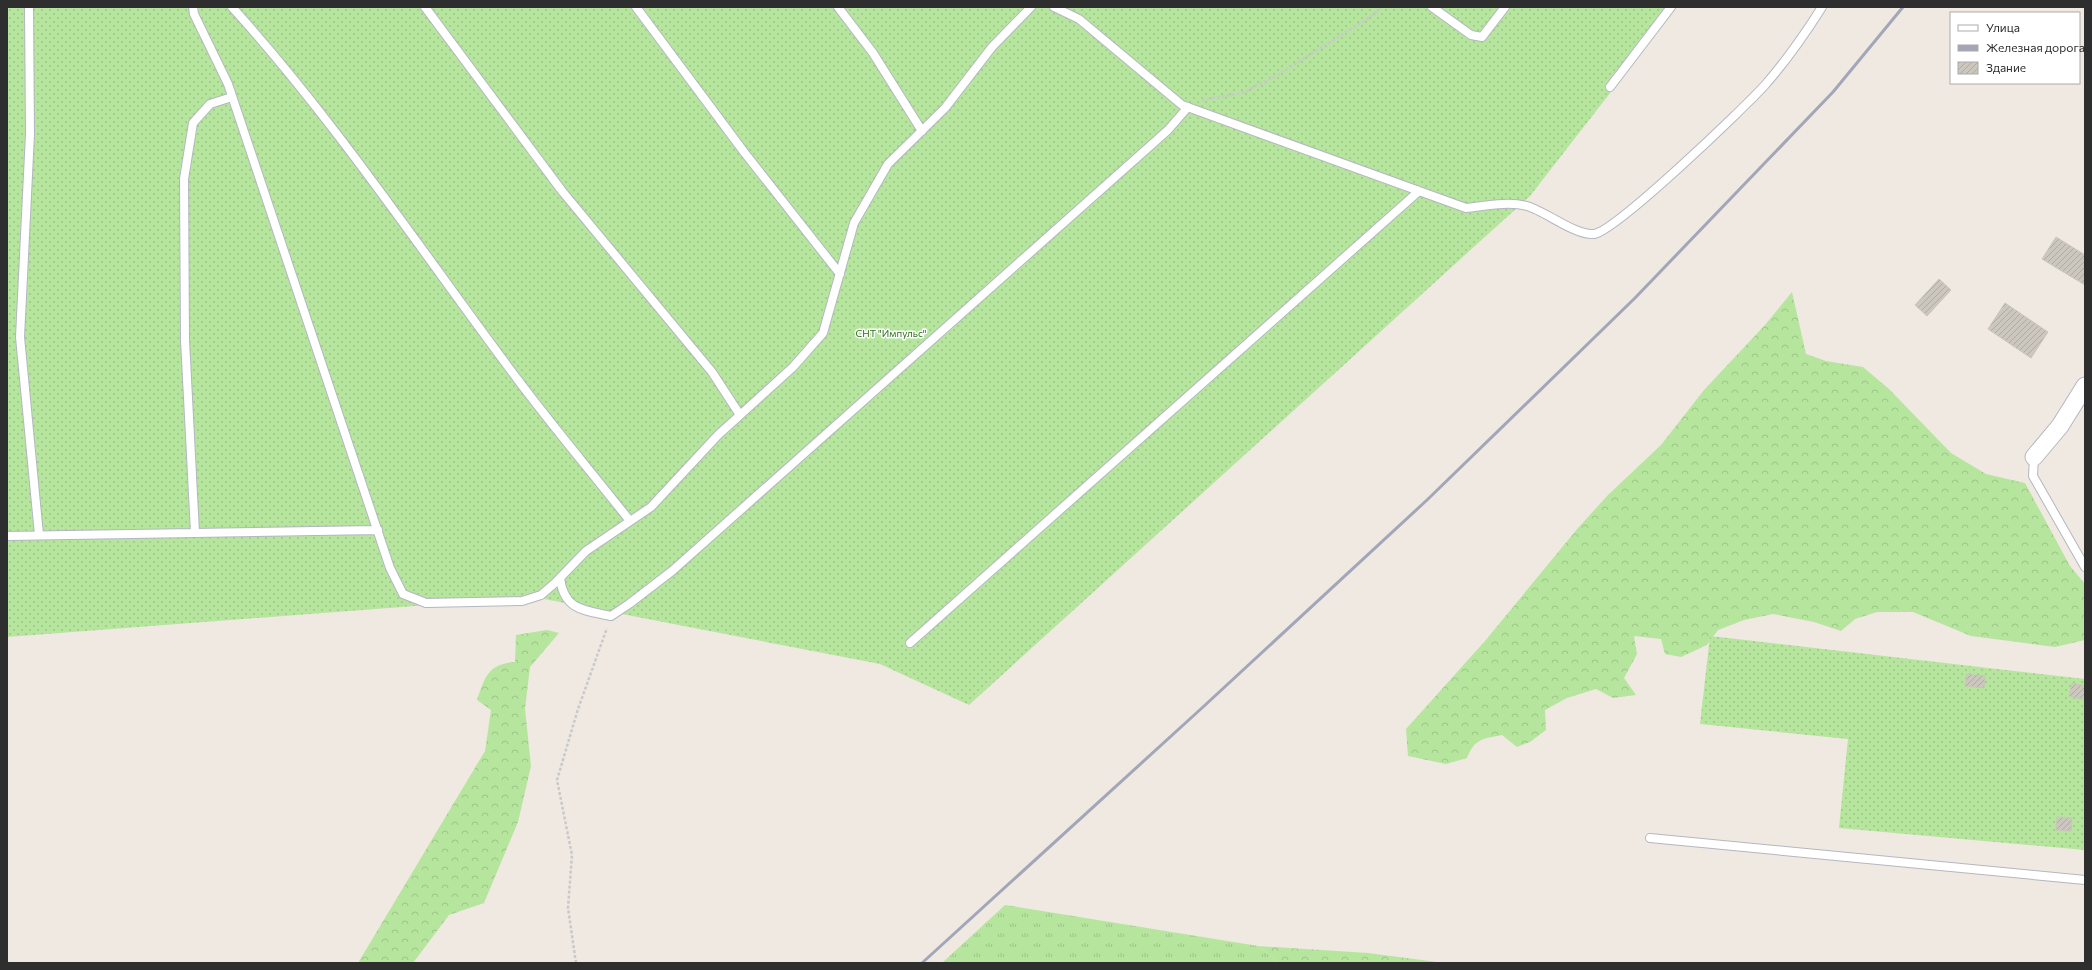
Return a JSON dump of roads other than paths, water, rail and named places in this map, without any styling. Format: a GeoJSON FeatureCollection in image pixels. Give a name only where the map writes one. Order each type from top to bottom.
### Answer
{"type":"FeatureCollection","features":[{"type":"Feature","properties":{"kind":"street"},"geometry":{"type":"LineString","coordinates":[[2034,457],[2060,426],[2085,386]]}},
{"type":"Feature","properties":{"kind":"lane"},"geometry":{"type":"LineString","coordinates":[[29,7],[30,134],[20,337],[39,535]]}},
{"type":"Feature","properties":{"kind":"lane"},"geometry":{"type":"LineString","coordinates":[[193,7],[194,14],[228,84],[390,568],[404,594],[426,603],[522,601],[541,595],[586,551],[651,507],[718,435],[793,367],[823,334],[854,223],[884,170],[888,164],[945,108],[992,47],[1032,7]]}},
{"type":"Feature","properties":{"kind":"lane"},"geometry":{"type":"LineString","coordinates":[[232,7],[260,39],[397,213],[518,381],[630,521]]}},
{"type":"Feature","properties":{"kind":"lane"},"geometry":{"type":"LineString","coordinates":[[425,7],[562,191],[712,372],[740,415]]}},
{"type":"Feature","properties":{"kind":"lane"},"geometry":{"type":"LineString","coordinates":[[636,7],[744,152],[840,274]]}},
{"type":"Feature","properties":{"kind":"lane"},"geometry":{"type":"LineString","coordinates":[[838,7],[873,53],[922,130]]}},
{"type":"Feature","properties":{"kind":"lane"},"geometry":{"type":"LineString","coordinates":[[1054,7],[1079,19],[1182,105],[1466,208],[1496,205],[1526,206],[1577,230],[1594,234],[1614,224],[1718,132],[1765,85],[1809,28],[1822,7]]}},
{"type":"Feature","properties":{"kind":"lane"},"geometry":{"type":"LineString","coordinates":[[1432,7],[1471,36],[1482,37],[1505,7]]}},
{"type":"Feature","properties":{"kind":"lane"},"geometry":{"type":"LineString","coordinates":[[1610,87],[1671,7]]}},
{"type":"Feature","properties":{"kind":"lane"},"geometry":{"type":"LineString","coordinates":[[194,533],[185,340],[184,179],[193,124],[210,104],[232,97]]}},
{"type":"Feature","properties":{"kind":"lane"},"geometry":{"type":"LineString","coordinates":[[560,578],[565,598],[576,607],[611,616],[629,604],[678,566],[1168,130],[1188,107]]}},
{"type":"Feature","properties":{"kind":"lane"},"geometry":{"type":"LineString","coordinates":[[910,643],[1419,191]]}},
{"type":"Feature","properties":{"kind":"lane"},"geometry":{"type":"LineString","coordinates":[[2034,457],[2033,476],[2085,567]]}},
{"type":"Feature","properties":{"kind":"lane"},"geometry":{"type":"LineString","coordinates":[[7,536],[378,530]]}},
{"type":"Feature","properties":{"kind":"lane"},"geometry":{"type":"LineString","coordinates":[[1650,838],[2085,880]]}},
{"type":"Feature","properties":{"kind":"railway"},"geometry":{"type":"LineString","coordinates":[[922,963],[1203,707],[1427,500],[1635,298],[1833,92],[1903,7]]}},
{"type":"Feature","properties":{"kind":"park label","name":"СНТ \"Импульс\""},"geometry":{"type":"Point","coordinates":[891,333]}}]}
